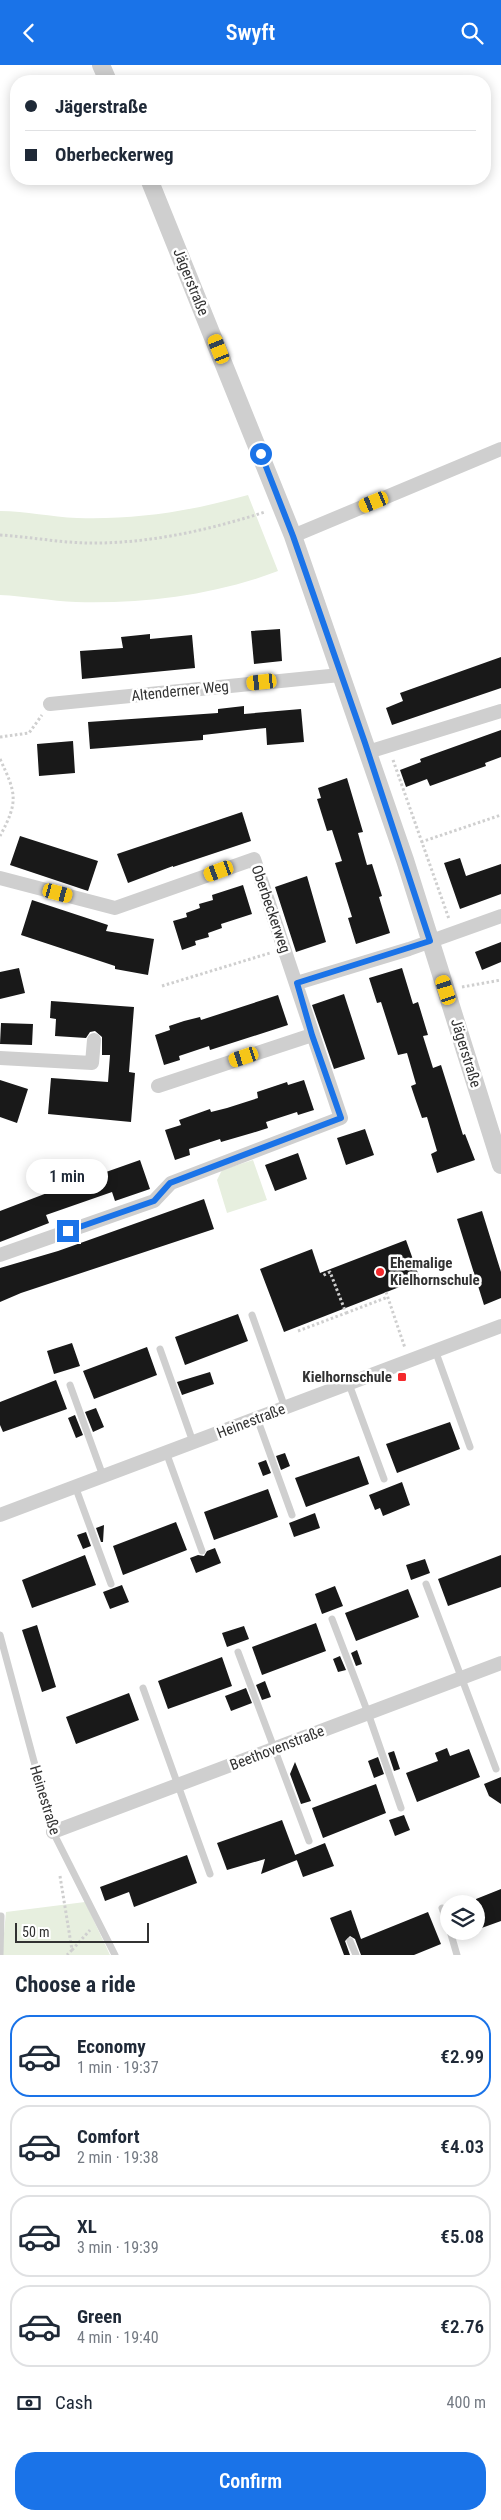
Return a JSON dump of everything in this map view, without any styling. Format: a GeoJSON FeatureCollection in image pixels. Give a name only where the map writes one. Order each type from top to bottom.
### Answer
{"type":"FeatureCollection","features":[{"type":"Feature","properties":{"kind":"street","name":"Jägerstraße"},"geometry":{"type":"LineString","coordinates":[[150,185],[293,536],[368,752],[501,1165]]}},
{"type":"Feature","properties":{"kind":"street"},"geometry":{"type":"LineString","coordinates":[[293,536],[501,449]]}},
{"type":"Feature","properties":{"kind":"street","name":"Altenderner Weg"},"geometry":{"type":"LineString","coordinates":[[50,704],[340,675]]}},
{"type":"Feature","properties":{"kind":"street"},"geometry":{"type":"LineString","coordinates":[[368,752],[501,711]]}},
{"type":"Feature","properties":{"kind":"street","name":"Oberbeckerweg"},"geometry":{"type":"LineString","coordinates":[[0,878],[115,908],[254,859],[341,1118],[170,1183],[154,1201],[0,1255]]}},
{"type":"Feature","properties":{"kind":"street"},"geometry":{"type":"LineString","coordinates":[[297,983],[430,941],[501,916]]}},
{"type":"Feature","properties":{"kind":"street"},"geometry":{"type":"LineString","coordinates":[[158,1086],[312,1035]]}},
{"type":"Feature","properties":{"kind":"street"},"geometry":{"type":"LineString","coordinates":[[0,1058],[92,1063],[94,1039]]}},
{"type":"Feature","properties":{"kind":"street","name":"Heinestraße"},"geometry":{"type":"LineString","coordinates":[[0,1515],[501,1326]]}},
{"type":"Feature","properties":{"kind":"street","name":"Beethovenstraße"},"geometry":{"type":"LineString","coordinates":[[53,1832],[501,1663]]}},
{"type":"Feature","properties":{"kind":"lane"},"geometry":{"type":"LineString","coordinates":[[252,1315],[284,1408]]}},
{"type":"Feature","properties":{"kind":"lane"},"geometry":{"type":"LineString","coordinates":[[160,1349],[194,1442]]}},
{"type":"Feature","properties":{"kind":"lane"},"geometry":{"type":"LineString","coordinates":[[435,1351],[470,1447]]}},
{"type":"Feature","properties":{"kind":"lane"},"geometry":{"type":"LineString","coordinates":[[349,1384],[384,1479]]}},
{"type":"Feature","properties":{"kind":"lane"},"geometry":{"type":"LineString","coordinates":[[70,1385],[103,1476]]}},
{"type":"Feature","properties":{"kind":"lane"},"geometry":{"type":"LineString","coordinates":[[257,1419],[292,1515]]}},
{"type":"Feature","properties":{"kind":"lane"},"geometry":{"type":"LineString","coordinates":[[166,1453],[202,1551]]}},
{"type":"Feature","properties":{"kind":"lane"},"geometry":{"type":"LineString","coordinates":[[75,1486],[111,1584]]}},
{"type":"Feature","properties":{"kind":"lane"},"geometry":{"type":"LineString","coordinates":[[426,1585],[460,1679],[496,1769]]}},
{"type":"Feature","properties":{"kind":"lane"},"geometry":{"type":"LineString","coordinates":[[332,1619],[368,1713],[401,1808]]}},
{"type":"Feature","properties":{"kind":"lane","name":"Heinestraße"},"geometry":{"type":"LineString","coordinates":[[0,1635],[53,1832],[115,1955]]}},
{"type":"Feature","properties":{"kind":"lane"},"geometry":{"type":"LineString","coordinates":[[238,1652],[309,1841]]}},
{"type":"Feature","properties":{"kind":"lane"},"geometry":{"type":"LineString","coordinates":[[143,1688],[180,1785],[210,1874]]}},
{"type":"Feature","properties":{"kind":"lane"},"geometry":{"type":"LineString","coordinates":[[0,1955],[1,1916]]}},
{"type":"Feature","properties":{"kind":"lane"},"geometry":{"type":"LineString","coordinates":[[452,1940],[457,1955]]}},
{"type":"Feature","properties":{"kind":"lane"},"geometry":{"type":"LineString","coordinates":[[350,1941],[356,1955]]}},
{"type":"Feature","properties":{"kind":"path"},"geometry":{"type":"LineString","coordinates":[[0,535],[99,543],[136,541],[183,534],[282,507]]}},
{"type":"Feature","properties":{"kind":"path"},"geometry":{"type":"LineString","coordinates":[[0,737],[29,733],[50,704]]}},
{"type":"Feature","properties":{"kind":"path"},"geometry":{"type":"LineString","coordinates":[[388,745],[454,933]]}},
{"type":"Feature","properties":{"kind":"path"},"geometry":{"type":"LineString","coordinates":[[0,759],[14,790],[11,815],[0,836]]}},
{"type":"Feature","properties":{"kind":"path"},"geometry":{"type":"LineString","coordinates":[[421,842],[501,815]]}},
{"type":"Feature","properties":{"kind":"path"},"geometry":{"type":"LineString","coordinates":[[162,986],[285,948]]}},
{"type":"Feature","properties":{"kind":"path"},"geometry":{"type":"LineString","coordinates":[[446,990],[501,980]]}},
{"type":"Feature","properties":{"kind":"path"},"geometry":{"type":"LineString","coordinates":[[322,1276],[330,1272],[346,1313]]}},
{"type":"Feature","properties":{"kind":"path"},"geometry":{"type":"LineString","coordinates":[[386,1292],[410,1360]]}},
{"type":"Feature","properties":{"kind":"path"},"geometry":{"type":"LineString","coordinates":[[298,1331],[388,1297]]}},
{"type":"Feature","properties":{"kind":"path"},"geometry":{"type":"LineString","coordinates":[[59,1871],[72,1950]]}},
{"type":"Feature","properties":{"kind":"path"},"geometry":{"type":"LineString","coordinates":[[67,1955],[98,1921]]}},
{"type":"Feature","properties":{"kind":"green space"},"geometry":{"type":"Polygon","coordinates":[[[248,495],[278,571],[204,592],[153,599],[76,602],[0,595],[0,511],[77,518],[142,516],[206,506],[248,495]]]}},
{"type":"Feature","properties":{"kind":"green space"},"geometry":{"type":"Polygon","coordinates":[[[253,1160],[267,1200],[227,1213],[217,1180],[222,1170],[253,1160]]]}},
{"type":"Feature","properties":{"kind":"green space"},"geometry":{"type":"Polygon","coordinates":[[[85,1902],[110,1955],[2,1955],[6,1912],[85,1902]]]}},
{"type":"Feature","properties":{"kind":"building"},"geometry":{"type":"Polygon","coordinates":[[[280,629],[282,661],[254,664],[251,631],[280,629]]]}},
{"type":"Feature","properties":{"kind":"building"},"geometry":{"type":"Polygon","coordinates":[[[150,634],[150,639],[192,635],[195,668],[82,679],[80,651],[123,648],[121,637],[150,634]]]}},
{"type":"Feature","properties":{"kind":"building"},"geometry":{"type":"Polygon","coordinates":[[[501,657],[501,688],[392,725],[386,708],[403,701],[400,693],[501,657]]]}},
{"type":"Feature","properties":{"kind":"building"},"geometry":{"type":"Polygon","coordinates":[[[244,706],[244,714],[301,709],[304,742],[267,745],[266,728],[203,735],[203,740],[90,749],[88,722],[218,713],[218,709],[244,706]]]}},
{"type":"Feature","properties":{"kind":"building"},"geometry":{"type":"Polygon","coordinates":[[[501,730],[501,757],[485,763],[486,766],[430,786],[427,779],[406,787],[400,770],[421,762],[420,759],[501,730]]]}},
{"type":"Feature","properties":{"kind":"building"},"geometry":{"type":"Polygon","coordinates":[[[73,741],[75,773],[39,776],[37,744],[73,741]]]}},
{"type":"Feature","properties":{"kind":"building"},"geometry":{"type":"Polygon","coordinates":[[[347,778],[363,832],[358,833],[367,865],[372,864],[382,896],[379,897],[390,933],[356,944],[348,918],[352,917],[335,863],[342,861],[332,830],[327,831],[317,799],[321,798],[318,788],[347,778]]]}},
{"type":"Feature","properties":{"kind":"building"},"geometry":{"type":"Polygon","coordinates":[[[242,812],[251,841],[173,866],[128,883],[117,854],[242,812]]]}},
{"type":"Feature","properties":{"kind":"building"},"geometry":{"type":"Polygon","coordinates":[[[20,836],[98,861],[88,891],[10,865],[20,836]]]}},
{"type":"Feature","properties":{"kind":"building"},"geometry":{"type":"Polygon","coordinates":[[[460,858],[466,876],[501,864],[501,894],[460,909],[444,863],[460,858]]]}},
{"type":"Feature","properties":{"kind":"building"},"geometry":{"type":"Polygon","coordinates":[[[307,876],[326,942],[296,952],[275,887],[307,876]]]}},
{"type":"Feature","properties":{"kind":"building"},"geometry":{"type":"Polygon","coordinates":[[[243,885],[252,914],[221,924],[222,928],[208,933],[209,937],[195,941],[196,945],[182,950],[173,921],[187,917],[186,913],[200,908],[199,904],[213,900],[212,895],[243,885]]]}},
{"type":"Feature","properties":{"kind":"building"},"geometry":{"type":"Polygon","coordinates":[[[32,900],[108,925],[106,931],[154,939],[148,975],[115,969],[115,966],[21,935],[32,900]]]}},
{"type":"Feature","properties":{"kind":"building"},"geometry":{"type":"Polygon","coordinates":[[[501,942],[501,962],[482,970],[475,952],[501,942]]]}},
{"type":"Feature","properties":{"kind":"building"},"geometry":{"type":"Polygon","coordinates":[[[19,968],[25,993],[0,999],[0,972],[19,968]]]}},
{"type":"Feature","properties":{"kind":"building"},"geometry":{"type":"Polygon","coordinates":[[[402,968],[413,1004],[418,1002],[428,1035],[423,1036],[433,1068],[441,1065],[463,1135],[465,1134],[475,1160],[437,1173],[431,1154],[437,1151],[427,1117],[422,1118],[411,1086],[416,1084],[407,1053],[398,1055],[381,1002],[377,1003],[369,978],[402,968]]]}},
{"type":"Feature","properties":{"kind":"building"},"geometry":{"type":"Polygon","coordinates":[[[344,994],[365,1059],[334,1069],[312,1005],[344,994]]]}},
{"type":"Feature","properties":{"kind":"building"},"geometry":{"type":"Polygon","coordinates":[[[278,995],[288,1025],[210,1050],[209,1046],[179,1056],[180,1060],[164,1065],[155,1035],[170,1030],[169,1026],[200,1017],[201,1020],[278,995]]]}},
{"type":"Feature","properties":{"kind":"building"},"geometry":{"type":"Polygon","coordinates":[[[51,1001],[134,1007],[129,1072],[135,1073],[131,1122],[48,1114],[51,1078],[108,1082],[110,1055],[102,1055],[102,1037],[95,1031],[90,1032],[86,1038],[55,1036],[56,1019],[50,1018],[51,1001]]]}},
{"type":"Feature","properties":{"kind":"building"},"geometry":{"type":"Polygon","coordinates":[[[1,1023],[33,1024],[32,1045],[0,1044],[1,1023]]]}},
{"type":"Feature","properties":{"kind":"building"},"geometry":{"type":"Polygon","coordinates":[[[0,1080],[28,1089],[17,1123],[0,1117],[0,1080]]]}},
{"type":"Feature","properties":{"kind":"building"},"geometry":{"type":"Polygon","coordinates":[[[304,1080],[314,1110],[298,1115],[297,1112],[266,1122],[268,1128],[252,1133],[221,1142],[220,1139],[189,1149],[190,1155],[175,1160],[165,1130],[181,1125],[179,1120],[210,1109],[211,1112],[258,1098],[257,1092],[287,1082],[288,1085],[304,1080]]]}},
{"type":"Feature","properties":{"kind":"building"},"geometry":{"type":"Polygon","coordinates":[[[365,1129],[374,1155],[346,1165],[337,1138],[365,1129]]]}},
{"type":"Feature","properties":{"kind":"building"},"geometry":{"type":"Polygon","coordinates":[[[298,1153],[307,1179],[275,1191],[265,1165],[298,1153]]]}},
{"type":"Feature","properties":{"kind":"building"},"geometry":{"type":"Polygon","coordinates":[[[140,1160],[150,1189],[115,1201],[112,1192],[46,1215],[49,1223],[0,1242],[0,1211],[55,1190],[52,1181],[86,1169],[89,1178],[140,1160]]]}},
{"type":"Feature","properties":{"kind":"building"},"geometry":{"type":"Polygon","coordinates":[[[204,1199],[214,1229],[21,1293],[0,1302],[0,1268],[58,1251],[204,1199]]]}},
{"type":"Feature","properties":{"kind":"building"},"geometry":{"type":"Polygon","coordinates":[[[482,1211],[501,1272],[501,1298],[484,1305],[457,1219],[482,1211]]]}},
{"type":"Feature","properties":{"kind":"building"},"geometry":{"type":"Polygon","coordinates":[[[406,1240],[420,1279],[284,1332],[260,1269],[312,1249],[320,1273],[406,1240]]]}},
{"type":"Feature","properties":{"kind":"building"},"geometry":{"type":"Polygon","coordinates":[[[238,1314],[248,1341],[185,1365],[175,1337],[238,1314]]]}},
{"type":"Feature","properties":{"kind":"building"},"geometry":{"type":"Polygon","coordinates":[[[72,1343],[80,1366],[54,1374],[47,1351],[72,1343]]]}},
{"type":"Feature","properties":{"kind":"building"},"geometry":{"type":"Polygon","coordinates":[[[147,1347],[157,1375],[94,1399],[83,1371],[147,1347]]]}},
{"type":"Feature","properties":{"kind":"building"},"geometry":{"type":"Polygon","coordinates":[[[210,1372],[214,1384],[182,1395],[177,1382],[210,1372]]]}},
{"type":"Feature","properties":{"kind":"building"},"geometry":{"type":"Polygon","coordinates":[[[56,1380],[67,1409],[3,1432],[0,1425],[0,1402],[56,1380]]]}},
{"type":"Feature","properties":{"kind":"building"},"geometry":{"type":"Polygon","coordinates":[[[96,1408],[104,1427],[93,1432],[85,1412],[96,1408]]]}},
{"type":"Feature","properties":{"kind":"building"},"geometry":{"type":"Polygon","coordinates":[[[75,1415],[83,1435],[76,1438],[68,1418],[75,1415]]]}},
{"type":"Feature","properties":{"kind":"building"},"geometry":{"type":"Polygon","coordinates":[[[450,1422],[460,1449],[397,1473],[386,1444],[450,1422]]]}},
{"type":"Feature","properties":{"kind":"building"},"geometry":{"type":"Polygon","coordinates":[[[285,1453],[290,1466],[281,1470],[276,1456],[285,1453]]]}},
{"type":"Feature","properties":{"kind":"building"},"geometry":{"type":"Polygon","coordinates":[[[359,1456],[369,1484],[306,1507],[295,1478],[359,1456]]]}},
{"type":"Feature","properties":{"kind":"building"},"geometry":{"type":"Polygon","coordinates":[[[266,1460],[271,1473],[263,1476],[258,1463],[266,1460]]]}},
{"type":"Feature","properties":{"kind":"building"},"geometry":{"type":"Polygon","coordinates":[[[402,1482],[410,1505],[383,1516],[380,1508],[375,1510],[369,1495],[402,1482]]]}},
{"type":"Feature","properties":{"kind":"building"},"geometry":{"type":"Polygon","coordinates":[[[268,1489],[278,1517],[214,1540],[204,1512],[268,1489]]]}},
{"type":"Feature","properties":{"kind":"building"},"geometry":{"type":"Polygon","coordinates":[[[315,1513],[320,1528],[294,1537],[289,1523],[315,1513]]]}},
{"type":"Feature","properties":{"kind":"building"},"geometry":{"type":"Polygon","coordinates":[[[176,1522],[187,1550],[123,1575],[113,1546],[176,1522]]]}},
{"type":"Feature","properties":{"kind":"building"},"geometry":{"type":"Polygon","coordinates":[[[104,1525],[103,1542],[101,1542],[96,1528],[104,1525]]]}},
{"type":"Feature","properties":{"kind":"building"},"geometry":{"type":"Polygon","coordinates":[[[86,1532],[91,1546],[83,1549],[77,1535],[86,1532]]]}},
{"type":"Feature","properties":{"kind":"building"},"geometry":{"type":"Polygon","coordinates":[[[215,1548],[221,1563],[196,1573],[190,1558],[198,1555],[204,1556],[207,1551],[215,1548]]]}},
{"type":"Feature","properties":{"kind":"building"},"geometry":{"type":"Polygon","coordinates":[[[85,1555],[96,1585],[32,1608],[22,1580],[85,1555]]]}},
{"type":"Feature","properties":{"kind":"building"},"geometry":{"type":"Polygon","coordinates":[[[501,1555],[501,1587],[448,1606],[438,1579],[501,1555]]]}},
{"type":"Feature","properties":{"kind":"building"},"geometry":{"type":"Polygon","coordinates":[[[425,1559],[430,1573],[411,1580],[406,1565],[425,1559]]]}},
{"type":"Feature","properties":{"kind":"building"},"geometry":{"type":"Polygon","coordinates":[[[122,1585],[129,1602],[110,1609],[103,1592],[122,1585]]]}},
{"type":"Feature","properties":{"kind":"building"},"geometry":{"type":"Polygon","coordinates":[[[335,1586],[343,1606],[322,1614],[315,1594],[335,1586]]]}},
{"type":"Feature","properties":{"kind":"building"},"geometry":{"type":"Polygon","coordinates":[[[408,1589],[419,1617],[356,1641],[345,1613],[408,1589]]]}},
{"type":"Feature","properties":{"kind":"building"},"geometry":{"type":"Polygon","coordinates":[[[316,1623],[326,1651],[262,1675],[252,1647],[316,1623]]]}},
{"type":"Feature","properties":{"kind":"building"},"geometry":{"type":"Polygon","coordinates":[[[37,1625],[56,1687],[42,1692],[22,1630],[37,1625]]]}},
{"type":"Feature","properties":{"kind":"building"},"geometry":{"type":"Polygon","coordinates":[[[244,1626],[249,1639],[227,1647],[222,1633],[244,1626]]]}},
{"type":"Feature","properties":{"kind":"building"},"geometry":{"type":"Polygon","coordinates":[[[357,1650],[362,1664],[356,1666],[351,1653],[357,1650]]]}},
{"type":"Feature","properties":{"kind":"building"},"geometry":{"type":"Polygon","coordinates":[[[340,1656],[346,1670],[338,1672],[333,1659],[340,1656]]]}},
{"type":"Feature","properties":{"kind":"building"},"geometry":{"type":"Polygon","coordinates":[[[222,1657],[232,1686],[168,1709],[158,1681],[222,1657]]]}},
{"type":"Feature","properties":{"kind":"building"},"geometry":{"type":"Polygon","coordinates":[[[265,1681],[271,1697],[262,1700],[256,1685],[265,1681]]]}},
{"type":"Feature","properties":{"kind":"building"},"geometry":{"type":"Polygon","coordinates":[[[246,1688],[252,1703],[231,1711],[225,1696],[246,1688]]]}},
{"type":"Feature","properties":{"kind":"building"},"geometry":{"type":"Polygon","coordinates":[[[129,1693],[139,1720],[76,1744],[66,1717],[129,1693]]]}},
{"type":"Feature","properties":{"kind":"building"},"geometry":{"type":"Polygon","coordinates":[[[447,1748],[450,1756],[469,1749],[480,1777],[417,1802],[406,1773],[438,1761],[435,1753],[447,1748]]]}},
{"type":"Feature","properties":{"kind":"building"},"geometry":{"type":"Polygon","coordinates":[[[394,1751],[400,1769],[394,1771],[388,1753],[394,1751]]]}},
{"type":"Feature","properties":{"kind":"building"},"geometry":{"type":"Polygon","coordinates":[[[378,1757],[384,1774],[374,1778],[368,1761],[378,1757]]]}},
{"type":"Feature","properties":{"kind":"building"},"geometry":{"type":"Polygon","coordinates":[[[295,1762],[311,1801],[301,1804],[290,1774],[295,1762]]]}},
{"type":"Feature","properties":{"kind":"building"},"geometry":{"type":"Polygon","coordinates":[[[501,1777],[501,1804],[489,1796],[484,1784],[501,1777]]]}},
{"type":"Feature","properties":{"kind":"building"},"geometry":{"type":"Polygon","coordinates":[[[376,1784],[386,1813],[323,1838],[312,1808],[376,1784]]]}},
{"type":"Feature","properties":{"kind":"building"},"geometry":{"type":"Polygon","coordinates":[[[404,1815],[410,1830],[395,1836],[389,1820],[404,1815]]]}},
{"type":"Feature","properties":{"kind":"building"},"geometry":{"type":"Polygon","coordinates":[[[282,1820],[297,1860],[261,1874],[265,1859],[227,1870],[217,1843],[282,1820]]]}},
{"type":"Feature","properties":{"kind":"building"},"geometry":{"type":"Polygon","coordinates":[[[325,1843],[334,1866],[303,1877],[295,1855],[325,1843]]]}},
{"type":"Feature","properties":{"kind":"building"},"geometry":{"type":"Polygon","coordinates":[[[187,1855],[197,1883],[134,1907],[129,1892],[105,1901],[100,1887],[187,1855]]]}},
{"type":"Feature","properties":{"kind":"building"},"geometry":{"type":"Polygon","coordinates":[[[501,1889],[501,1921],[485,1927],[485,1895],[501,1889]]]}},
{"type":"Feature","properties":{"kind":"building"},"geometry":{"type":"Polygon","coordinates":[[[351,1910],[361,1939],[428,1912],[441,1944],[414,1955],[361,1955],[355,1939],[350,1936],[345,1941],[350,1955],[344,1955],[330,1918],[351,1910]]]}},
{"type":"Feature","properties":{"kind":"place","name":"Ehemalige Kielhornschule"},"geometry":{"type":"Point","coordinates":[380,1272]}},
{"type":"Feature","properties":{"kind":"place","name":"Kielhornschule"},"geometry":{"type":"Point","coordinates":[402,1377]}},
{"type":"Feature","properties":{"kind":"route"},"geometry":{"type":"LineString","coordinates":[[68,1231],[154,1201],[170,1183],[341,1118],[312,1035],[297,983],[430,941],[405,860],[365,743],[293,536],[261,454]]}}]}
